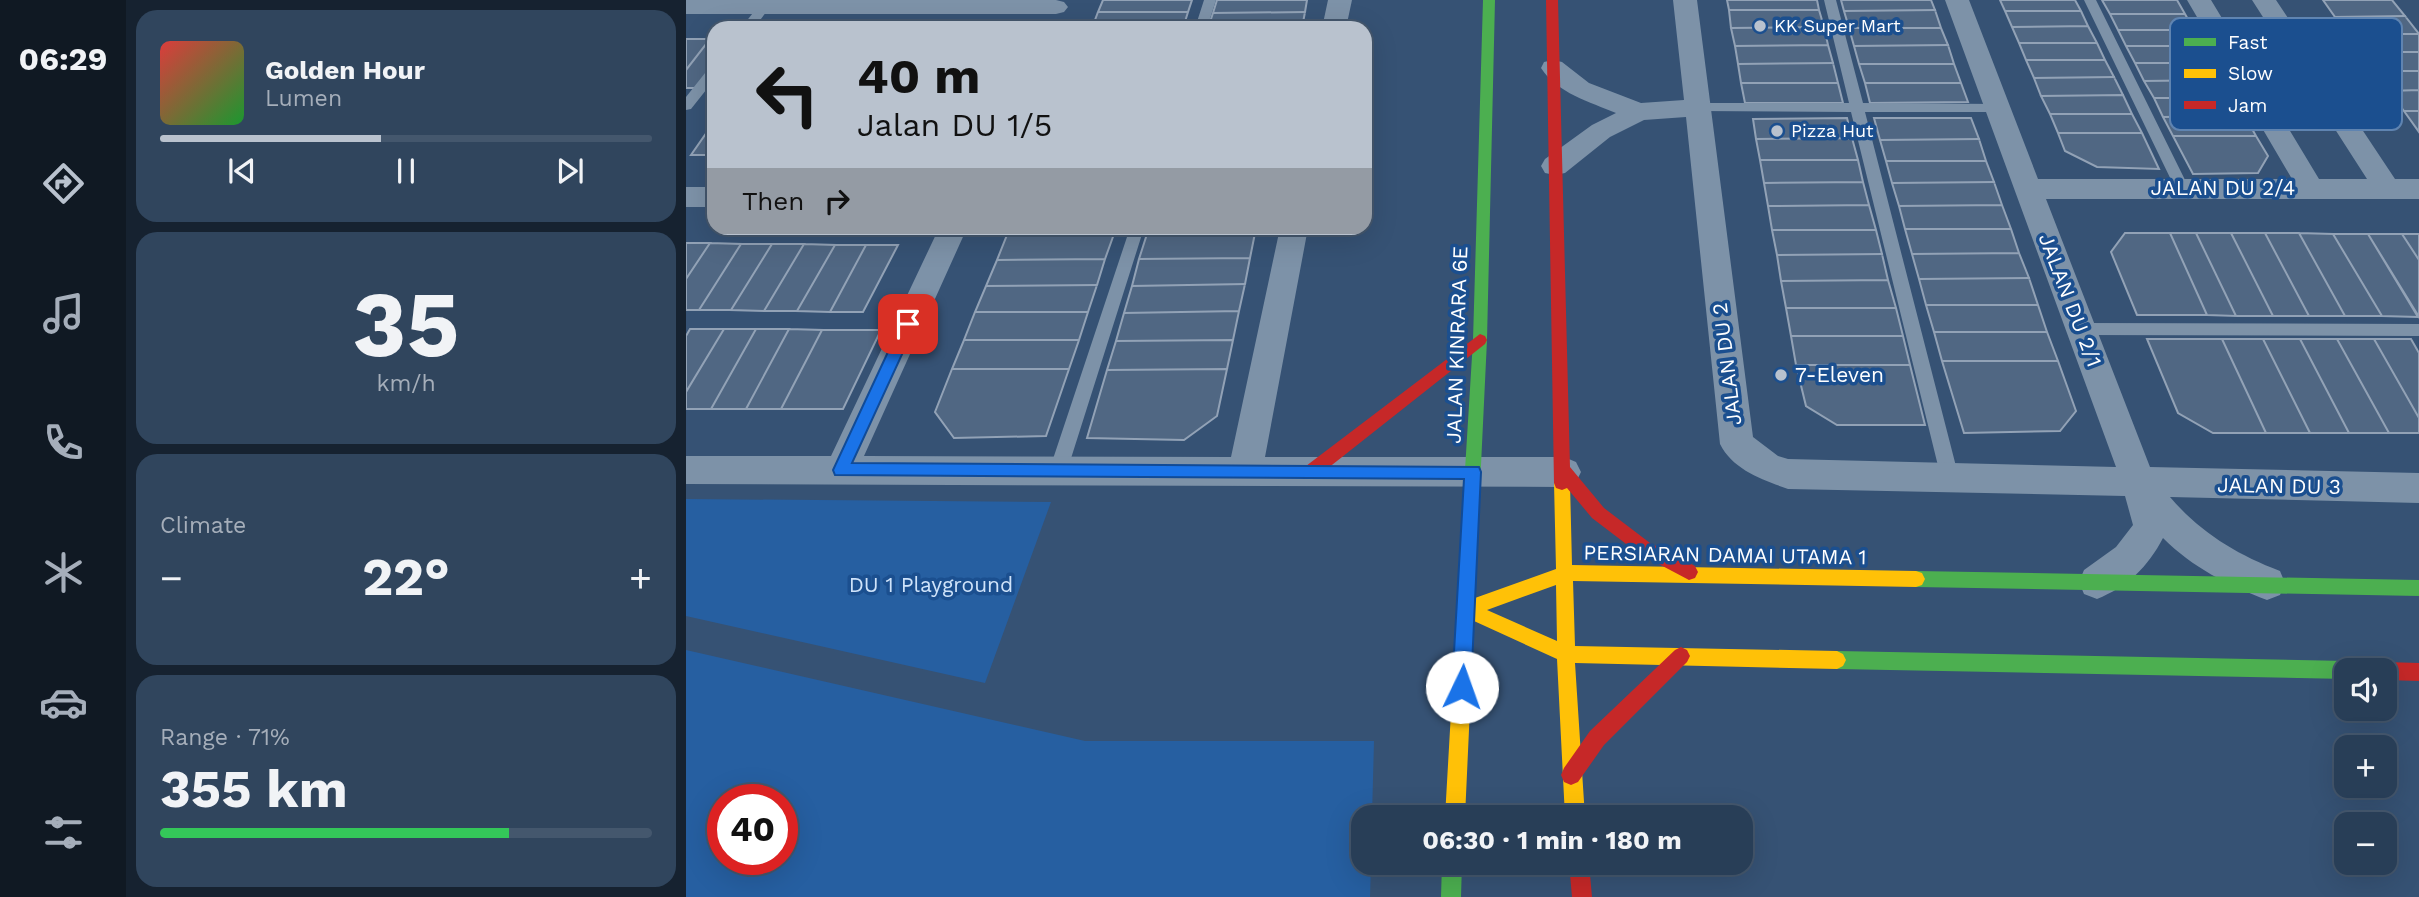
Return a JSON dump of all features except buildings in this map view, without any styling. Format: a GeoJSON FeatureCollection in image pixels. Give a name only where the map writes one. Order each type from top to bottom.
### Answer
{"type":"FeatureCollection","features":[{"type":"Feature","properties":{"kind":"street"},"geometry":{"type":"LineString","coordinates":[[1336,21],[1340,0]]}},
{"type":"Feature","properties":{"kind":"street","name":"JALAN KINRARA 6E"},"geometry":{"type":"LineString","coordinates":[[1456,805],[1480,340],[1489,0]]}},
{"type":"Feature","properties":{"kind":"street"},"geometry":{"type":"LineString","coordinates":[[1552,0],[1566,653],[1574,805]]}},
{"type":"Feature","properties":{"kind":"street","name":"JALAN DU 2"},"geometry":{"type":"LineString","coordinates":[[1685,0],[1737,444],[1767,467],[1788,474],[2139,484]]}},
{"type":"Feature","properties":{"kind":"street","name":"JALAN DU 2/1"},"geometry":{"type":"LineString","coordinates":[[1957,0],[2139,484],[2151,526],[2133,557],[2116,572],[2097,582]]}},
{"type":"Feature","properties":{"kind":"street"},"geometry":{"type":"LineString","coordinates":[[2199,0],[2210,18]]}},
{"type":"Feature","properties":{"kind":"street"},"geometry":{"type":"LineString","coordinates":[[2264,0],[2276,18]]}},
{"type":"Feature","properties":{"kind":"street"},"geometry":{"type":"LineString","coordinates":[[686,7],[1054,12]]}},
{"type":"Feature","properties":{"kind":"street"},"geometry":{"type":"LineString","coordinates":[[1553,68],[1580,89],[1639,112]]}},
{"type":"Feature","properties":{"kind":"street"},"geometry":{"type":"LineString","coordinates":[[1555,166],[1601,131],[1639,112],[1698,107]]}},
{"type":"Feature","properties":{"kind":"street"},"geometry":{"type":"LineString","coordinates":[[2276,130],[2311,188]]}},
{"type":"Feature","properties":{"kind":"street"},"geometry":{"type":"LineString","coordinates":[[2349,130],[2387,189]]}},
{"type":"Feature","properties":{"kind":"street","name":"JALAN DU 2/4"},"geometry":{"type":"LineString","coordinates":[[2028,188],[2419,189]]}},
{"type":"Feature","properties":{"kind":"street"},"geometry":{"type":"LineString","coordinates":[[686,197],[707,197]]}},
{"type":"Feature","properties":{"kind":"street"},"geometry":{"type":"LineString","coordinates":[[841,470],[950,235]]}},
{"type":"Feature","properties":{"kind":"street"},"geometry":{"type":"LineString","coordinates":[[1245,471],[1293,235]]}},
{"type":"Feature","properties":{"kind":"street"},"geometry":{"type":"LineString","coordinates":[[1312,471],[1480,340]]}},
{"type":"Feature","properties":{"kind":"street"},"geometry":{"type":"LineString","coordinates":[[686,470],[1564,472]]}},
{"type":"Feature","properties":{"kind":"street"},"geometry":{"type":"LineString","coordinates":[[1564,472],[1598,513],[1634,541],[1696,576]]}},
{"type":"Feature","properties":{"kind":"street"},"geometry":{"type":"LineString","coordinates":[[2139,484],[2172,527],[2194,546],[2219,562],[2274,585]]}},
{"type":"Feature","properties":{"kind":"street","name":"JALAN DU 3"},"geometry":{"type":"LineString","coordinates":[[2139,484],[2419,488]]}},
{"type":"Feature","properties":{"kind":"street","name":"PERSIARAN DAMAI UTAMA 1"},"geometry":{"type":"LineString","coordinates":[[1466,609],[1566,573],[2419,588]]}},
{"type":"Feature","properties":{"kind":"street"},"geometry":{"type":"LineString","coordinates":[[1466,609],[1566,653],[2334,670]]}},
{"type":"Feature","properties":{"kind":"street"},"geometry":{"type":"LineString","coordinates":[[1571,775],[1597,738],[1681,656]]}},
{"type":"Feature","properties":{"kind":"street"},"geometry":{"type":"LineString","coordinates":[[2397,671],[2419,672]]}},
{"type":"Feature","properties":{"kind":"street"},"geometry":{"type":"LineString","coordinates":[[1451,897],[1452,875]]}},
{"type":"Feature","properties":{"kind":"street"},"geometry":{"type":"LineString","coordinates":[[1580,875],[1582,897]]}},
{"type":"Feature","properties":{"kind":"lane"},"geometry":{"type":"LineString","coordinates":[[1203,21],[1210,0]]}},
{"type":"Feature","properties":{"kind":"lane"},"geometry":{"type":"LineString","coordinates":[[1830,0],[1950,478]]}},
{"type":"Feature","properties":{"kind":"lane"},"geometry":{"type":"LineString","coordinates":[[2090,0],[2182,188]]}},
{"type":"Feature","properties":{"kind":"lane"},"geometry":{"type":"LineString","coordinates":[[753,21],[764,7]]}},
{"type":"Feature","properties":{"kind":"lane"},"geometry":{"type":"LineString","coordinates":[[686,106],[707,80]]}},
{"type":"Feature","properties":{"kind":"lane"},"geometry":{"type":"LineString","coordinates":[[1698,107],[1998,108]]}},
{"type":"Feature","properties":{"kind":"lane"},"geometry":{"type":"LineString","coordinates":[[1058,471],[1135,235]]}},
{"type":"Feature","properties":{"kind":"lane"},"geometry":{"type":"LineString","coordinates":[[2081,329],[2419,330]]}},
{"type":"Feature","properties":{"kind":"green space","name":"DU 1 Playground"},"geometry":{"type":"Polygon","coordinates":[[[686,499],[1051,502],[985,683],[686,616],[686,499]]]}},
{"type":"Feature","properties":{"kind":"green space"},"geometry":{"type":"Polygon","coordinates":[[[686,650],[1085,741],[1374,741],[1372,805],[1351,805],[1351,875],[1371,875],[1370,897],[686,897],[686,650]]]}},
{"type":"Feature","properties":{"kind":"traffic: fast"},"geometry":{"type":"LineString","coordinates":[[1472,486],[1480,340],[1489,0]]}},
{"type":"Feature","properties":{"kind":"traffic: fast"},"geometry":{"type":"LineString","coordinates":[[1916,579],[2419,588]]}},
{"type":"Feature","properties":{"kind":"traffic: fast"},"geometry":{"type":"LineString","coordinates":[[1837,660],[2334,670]]}},
{"type":"Feature","properties":{"kind":"traffic: fast"},"geometry":{"type":"LineString","coordinates":[[1451,897],[1452,875]]}},
{"type":"Feature","properties":{"kind":"traffic: slow"},"geometry":{"type":"LineString","coordinates":[[1562,483],[1566,654],[1574,805]]}},
{"type":"Feature","properties":{"kind":"traffic: slow"},"geometry":{"type":"LineString","coordinates":[[1456,805],[1472,486]]}},
{"type":"Feature","properties":{"kind":"traffic: slow"},"geometry":{"type":"LineString","coordinates":[[1466,609],[1566,573],[1916,579]]}},
{"type":"Feature","properties":{"kind":"traffic: slow"},"geometry":{"type":"LineString","coordinates":[[1466,609],[1566,654],[1837,660]]}},
{"type":"Feature","properties":{"kind":"traffic: jam"},"geometry":{"type":"LineString","coordinates":[[1552,0],[1562,483]]}},
{"type":"Feature","properties":{"kind":"traffic: jam"},"geometry":{"type":"LineString","coordinates":[[1312,471],[1480,340]]}},
{"type":"Feature","properties":{"kind":"traffic: jam"},"geometry":{"type":"LineString","coordinates":[[1564,472],[1598,513],[1644,548],[1689,572]]}},
{"type":"Feature","properties":{"kind":"traffic: jam"},"geometry":{"type":"LineString","coordinates":[[1571,775],[1597,738],[1681,656]]}},
{"type":"Feature","properties":{"kind":"traffic: jam"},"geometry":{"type":"LineString","coordinates":[[2397,671],[2419,672]]}},
{"type":"Feature","properties":{"kind":"traffic: jam"},"geometry":{"type":"LineString","coordinates":[[1580,875],[1582,897]]}},
{"type":"Feature","properties":{"kind":"place","name":"KK Super Mart"},"geometry":{"type":"Point","coordinates":[1760,26]}},
{"type":"Feature","properties":{"kind":"place","name":"Pizza Hut"},"geometry":{"type":"Point","coordinates":[1777,131]}},
{"type":"Feature","properties":{"kind":"place","name":"7-Eleven"},"geometry":{"type":"Point","coordinates":[1781,375]}},
{"type":"Feature","properties":{"kind":"route"},"geometry":{"type":"LineString","coordinates":[[908,324],[841,470],[1473,472],[1462,687]]}}]}
